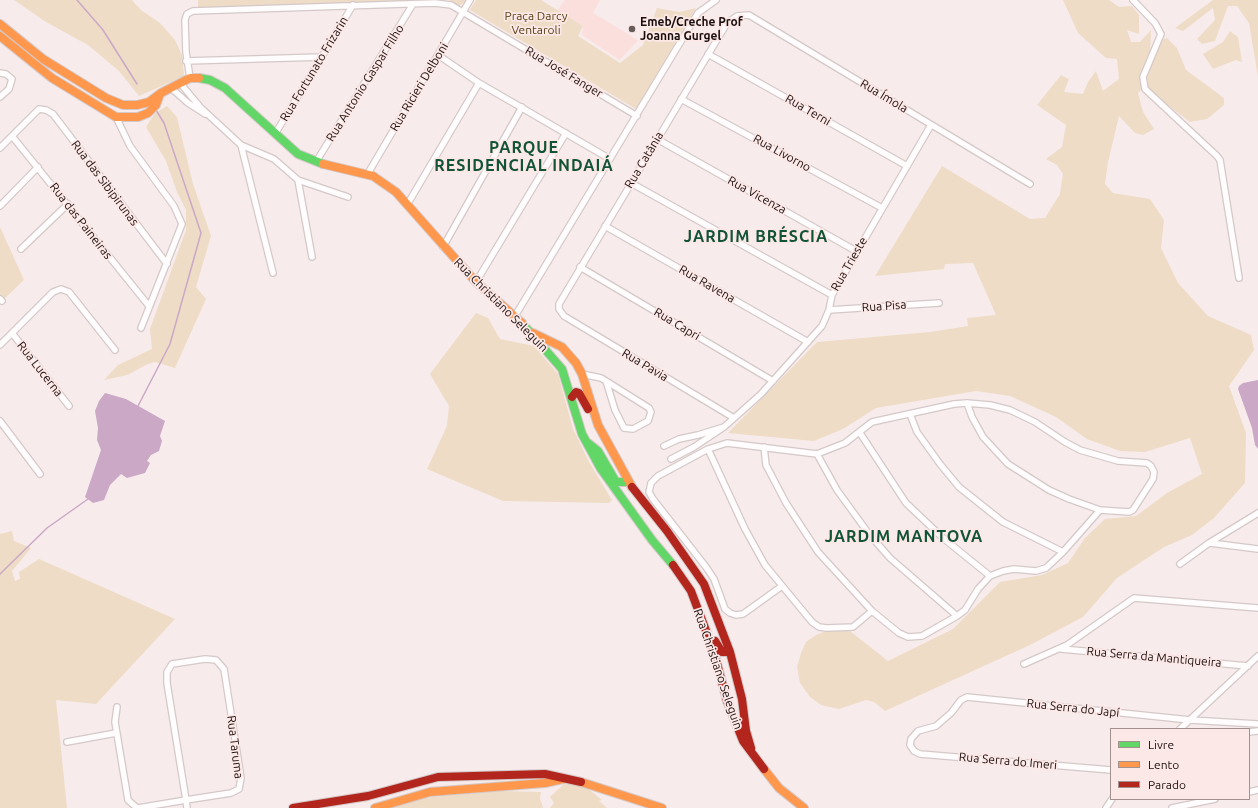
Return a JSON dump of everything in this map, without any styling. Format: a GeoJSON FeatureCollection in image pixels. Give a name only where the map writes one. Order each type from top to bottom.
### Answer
{"type":"FeatureCollection","features":[{"type":"Feature","properties":{"kind":"main road"},"geometry":{"type":"LineString","coordinates":[[0,24],[43,59],[106,98],[123,105],[145,103],[190,78]]}},
{"type":"Feature","properties":{"kind":"main road"},"geometry":{"type":"LineString","coordinates":[[0,36],[52,78],[116,117],[138,117],[148,113],[156,105],[161,93]]}},
{"type":"Feature","properties":{"kind":"main road","name":"Rua Christiano Seleguin"},"geometry":{"type":"LineString","coordinates":[[190,78],[203,78],[219,84],[265,123],[298,154],[316,162],[367,175],[383,183],[407,205],[443,247],[476,282],[531,332],[562,369],[586,441],[607,479],[652,540],[683,578],[708,633],[732,716],[742,740],[752,755],[779,788],[804,808]]}},
{"type":"Feature","properties":{"kind":"main road"},"geometry":{"type":"LineString","coordinates":[[145,103],[148,108],[148,113]]}},
{"type":"Feature","properties":{"kind":"main road"},"geometry":{"type":"LineString","coordinates":[[531,332],[562,348],[576,363],[582,374],[592,411],[610,450],[628,482],[693,566],[704,584],[730,652],[742,699],[746,731],[752,755]]}},
{"type":"Feature","properties":{"kind":"main road"},"geometry":{"type":"LineString","coordinates":[[572,396],[576,392],[579,393],[588,409],[592,411]]}},
{"type":"Feature","properties":{"kind":"main road"},"geometry":{"type":"LineString","coordinates":[[586,441],[598,451],[616,482],[628,482]]}},
{"type":"Feature","properties":{"kind":"main road"},"geometry":{"type":"LineString","coordinates":[[700,614],[711,613],[717,615]]}},
{"type":"Feature","properties":{"kind":"main road"},"geometry":{"type":"LineString","coordinates":[[708,633],[722,652],[730,652]]}},
{"type":"Feature","properties":{"kind":"main road"},"geometry":{"type":"LineString","coordinates":[[293,808],[368,796],[438,777],[545,774],[567,778],[662,808]]}},
{"type":"Feature","properties":{"kind":"main road"},"geometry":{"type":"LineString","coordinates":[[375,808],[430,792],[545,782],[567,778]]}},
{"type":"Feature","properties":{"kind":"street","name":"Rua Ricieri Delboni"},"geometry":{"type":"LineString","coordinates":[[367,175],[470,0]]}},
{"type":"Feature","properties":{"kind":"street"},"geometry":{"type":"LineString","coordinates":[[515,316],[698,13],[716,0]]}},
{"type":"Feature","properties":{"kind":"street"},"geometry":{"type":"LineString","coordinates":[[1133,0],[1155,23],[1160,34],[1144,77],[1146,89],[1220,160],[1239,278]]}},
{"type":"Feature","properties":{"kind":"street","name":"Rua Antonio Gaspar Filho"},"geometry":{"type":"LineString","coordinates":[[316,162],[413,4]]}},
{"type":"Feature","properties":{"kind":"street","name":"Rua José Fanger"},"geometry":{"type":"LineString","coordinates":[[186,62],[185,20],[187,14],[193,11],[353,5],[451,5],[637,116]]}},
{"type":"Feature","properties":{"kind":"street","name":"Rua Fortunato Frizarin"},"geometry":{"type":"LineString","coordinates":[[275,134],[353,5]]}},
{"type":"Feature","properties":{"kind":"street","name":"Rua Ímola"},"geometry":{"type":"LineString","coordinates":[[737,16],[749,14],[1030,184]]}},
{"type":"Feature","properties":{"kind":"street","name":"Rua Catânia"},"geometry":{"type":"LineString","coordinates":[[559,309],[559,304],[580,267],[727,22],[737,16]]}},
{"type":"Feature","properties":{"kind":"street","name":"Rua Terni"},"geometry":{"type":"LineString","coordinates":[[708,54],[907,166]]}},
{"type":"Feature","properties":{"kind":"street"},"geometry":{"type":"LineString","coordinates":[[438,55],[479,83],[610,159]]}},
{"type":"Feature","properties":{"kind":"street"},"geometry":{"type":"LineString","coordinates":[[190,78],[186,62],[322,57]]}},
{"type":"Feature","properties":{"kind":"street"},"geometry":{"type":"LineString","coordinates":[[0,73],[6,74],[12,79],[9,89],[0,97]]}},
{"type":"Feature","properties":{"kind":"street"},"geometry":{"type":"LineString","coordinates":[[180,83],[201,108],[214,118],[241,145],[274,159],[298,180],[348,197]]}},
{"type":"Feature","properties":{"kind":"street"},"geometry":{"type":"LineString","coordinates":[[407,205],[479,83]]}},
{"type":"Feature","properties":{"kind":"street"},"geometry":{"type":"LineString","coordinates":[[171,88],[198,111],[214,118]]}},
{"type":"Feature","properties":{"kind":"street","name":"Rua Livorno"},"geometry":{"type":"LineString","coordinates":[[681,99],[882,208]]}},
{"type":"Feature","properties":{"kind":"street"},"geometry":{"type":"LineString","coordinates":[[443,247],[522,108]]}},
{"type":"Feature","properties":{"kind":"street","name":"Rua das Sibipirunas"},"geometry":{"type":"LineString","coordinates":[[12,136],[39,109],[46,110],[53,114],[167,264]]}},
{"type":"Feature","properties":{"kind":"street"},"geometry":{"type":"LineString","coordinates":[[116,117],[130,146],[174,206],[182,224],[141,328]]}},
{"type":"Feature","properties":{"kind":"street","name":"Rua Trieste"},"geometry":{"type":"LineString","coordinates":[[671,459],[724,427],[773,381],[822,326],[829,310],[832,295],[856,251],[931,124]]}},
{"type":"Feature","properties":{"kind":"street"},"geometry":{"type":"LineString","coordinates":[[476,282],[566,133]]}},
{"type":"Feature","properties":{"kind":"street"},"geometry":{"type":"LineString","coordinates":[[0,148],[12,136]]}},
{"type":"Feature","properties":{"kind":"street","name":"Rua das Paineiras"},"geometry":{"type":"LineString","coordinates":[[12,136],[149,306]]}},
{"type":"Feature","properties":{"kind":"street","name":"Rua Vicenza"},"geometry":{"type":"LineString","coordinates":[[657,139],[856,251]]}},
{"type":"Feature","properties":{"kind":"street"},"geometry":{"type":"LineString","coordinates":[[241,145],[273,273]]}},
{"type":"Feature","properties":{"kind":"street"},"geometry":{"type":"LineString","coordinates":[[0,206],[38,167]]}},
{"type":"Feature","properties":{"kind":"street"},"geometry":{"type":"LineString","coordinates":[[298,180],[312,257]]}},
{"type":"Feature","properties":{"kind":"street"},"geometry":{"type":"LineString","coordinates":[[631,183],[832,295]]}},
{"type":"Feature","properties":{"kind":"street"},"geometry":{"type":"LineString","coordinates":[[21,250],[68,204]]}},
{"type":"Feature","properties":{"kind":"street","name":"Rua Ravena"},"geometry":{"type":"LineString","coordinates":[[605,226],[808,342]]}},
{"type":"Feature","properties":{"kind":"street","name":"Rua Capri"},"geometry":{"type":"LineString","coordinates":[[580,267],[773,381]]}},
{"type":"Feature","properties":{"kind":"street"},"geometry":{"type":"LineString","coordinates":[[0,345],[53,292],[61,289],[69,292],[115,350]]}},
{"type":"Feature","properties":{"kind":"street","name":"Rua Pisa"},"geometry":{"type":"LineString","coordinates":[[829,310],[939,302]]}},
{"type":"Feature","properties":{"kind":"street","name":"Rua Pavia"},"geometry":{"type":"LineString","coordinates":[[559,309],[564,316],[734,418]]}},
{"type":"Feature","properties":{"kind":"street","name":"Rua Lucerna"},"geometry":{"type":"LineString","coordinates":[[12,333],[69,406]]}},
{"type":"Feature","properties":{"kind":"street"},"geometry":{"type":"LineString","coordinates":[[582,374],[594,376],[606,381],[649,408],[651,417],[648,421],[633,429],[624,428],[621,424],[606,381]]}},
{"type":"Feature","properties":{"kind":"street"},"geometry":{"type":"LineString","coordinates":[[612,400],[613,395],[619,389]]}},
{"type":"Feature","properties":{"kind":"street"},"geometry":{"type":"LineString","coordinates":[[782,586],[743,614],[736,615],[730,613],[726,609],[714,579],[706,567],[653,499],[649,492],[651,483],[658,476],[708,449],[727,443],[817,454],[845,443],[860,433],[872,422],[954,404],[967,403],[990,405],[1010,410],[1035,422],[1080,450],[1118,461],[1147,463],[1151,466],[1154,472],[1153,479],[1133,510],[1123,512],[1100,510],[1049,490],[1008,464],[983,437],[972,417],[967,403]]}},
{"type":"Feature","properties":{"kind":"street"},"geometry":{"type":"LineString","coordinates":[[910,414],[917,432],[959,487],[1003,522],[1063,552]]}},
{"type":"Feature","properties":{"kind":"street"},"geometry":{"type":"LineString","coordinates":[[0,421],[40,474]]}},
{"type":"Feature","properties":{"kind":"street","name":"Rua Trieste"},"geometry":{"type":"LineString","coordinates":[[664,446],[679,439],[724,427]]}},
{"type":"Feature","properties":{"kind":"street"},"geometry":{"type":"LineString","coordinates":[[860,433],[906,503],[942,538],[990,576]]}},
{"type":"Feature","properties":{"kind":"street"},"geometry":{"type":"LineString","coordinates":[[764,447],[766,465],[786,503],[818,552],[872,611],[899,633],[914,638],[922,636],[965,610],[978,589],[990,576],[1008,570],[1036,571],[1046,568],[1063,552],[1100,510]]}},
{"type":"Feature","properties":{"kind":"street"},"geometry":{"type":"LineString","coordinates":[[708,449],[745,529],[765,564],[812,622],[819,626],[856,627],[872,611]]}},
{"type":"Feature","properties":{"kind":"street"},"geometry":{"type":"LineString","coordinates":[[817,454],[837,490],[869,534],[890,558],[957,616]]}},
{"type":"Feature","properties":{"kind":"street"},"geometry":{"type":"LineString","coordinates":[[1180,564],[1209,542],[1258,513]]}},
{"type":"Feature","properties":{"kind":"street"},"geometry":{"type":"LineString","coordinates":[[1209,542],[1258,549]]}},
{"type":"Feature","properties":{"kind":"street"},"geometry":{"type":"LineString","coordinates":[[1024,664],[1060,649],[1094,628],[1134,598],[1258,608]]}},
{"type":"Feature","properties":{"kind":"street","name":"Rua Serra da Mantiqueira"},"geometry":{"type":"LineString","coordinates":[[1060,649],[1248,666]]}},
{"type":"Feature","properties":{"kind":"street"},"geometry":{"type":"LineString","coordinates":[[1181,728],[1258,656]]}},
{"type":"Feature","properties":{"kind":"street","name":"Rua Taruma"},"geometry":{"type":"LineString","coordinates":[[117,707],[115,722],[116,733],[128,800],[137,808],[231,793],[239,789],[241,778],[224,669],[216,660],[205,659],[172,664],[167,672],[186,800]]}},
{"type":"Feature","properties":{"kind":"street","name":"Rua Serra do Japí"},"geometry":{"type":"LineString","coordinates":[[910,745],[913,734],[936,726],[951,713],[961,700],[966,697],[1190,720],[1258,724]]}},
{"type":"Feature","properties":{"kind":"street"},"geometry":{"type":"LineString","coordinates":[[67,742],[116,733]]}},
{"type":"Feature","properties":{"kind":"street","name":"Rua Serra do Imeri"},"geometry":{"type":"LineString","coordinates":[[910,745],[914,751],[920,754],[1110,770]]}},
{"type":"Feature","properties":{"kind":"street"},"geometry":{"type":"LineString","coordinates":[[186,800],[187,808]]}},
{"type":"Feature","properties":{"kind":"street"},"geometry":{"type":"LineString","coordinates":[[1172,808],[1210,800]]}},
{"type":"Feature","properties":{"kind":"shaded area"},"geometry":{"type":"Polygon","coordinates":[[[565,0],[600,0],[593,13],[638,40],[620,60],[582,35],[583,26],[557,11],[565,0]]]}},
{"type":"Feature","properties":{"kind":"shaded area"},"geometry":{"type":"Polygon","coordinates":[[[1258,380],[1258,449],[1255,445],[1252,428],[1238,389],[1243,383],[1258,380]]]}},
{"type":"Feature","properties":{"kind":"shaded area"},"geometry":{"type":"Polygon","coordinates":[[[105,393],[126,399],[165,421],[160,436],[162,441],[159,451],[151,455],[147,461],[150,463],[145,473],[127,478],[121,474],[110,485],[104,500],[93,503],[85,497],[101,450],[97,440],[98,428],[95,411],[99,401],[105,393]]]}},
{"type":"Feature","properties":{"kind":"green space"},"geometry":{"type":"Polygon","coordinates":[[[14,0],[132,0],[141,10],[160,23],[175,40],[182,55],[184,76],[139,96],[119,71],[88,45],[46,22],[14,0]]]}},
{"type":"Feature","properties":{"kind":"green space"},"geometry":{"type":"Polygon","coordinates":[[[198,0],[449,0],[198,8],[198,0]]]}},
{"type":"Feature","properties":{"kind":"green space"},"geometry":{"type":"Polygon","coordinates":[[[449,0],[467,0],[459,6],[449,0]]]}},
{"type":"Feature","properties":{"kind":"green space","name":"Praça Darcy Ventaroli"},"geometry":{"type":"Polygon","coordinates":[[[476,0],[541,0],[583,26],[578,36],[620,63],[643,45],[657,8],[679,12],[696,8],[636,109],[470,10],[476,0]]]}},
{"type":"Feature","properties":{"kind":"green space"},"geometry":{"type":"Polygon","coordinates":[[[1063,0],[1109,0],[1119,7],[1132,6],[1139,15],[1139,34],[1127,30],[1131,42],[1140,42],[1151,30],[1150,56],[1161,40],[1167,38],[1177,48],[1186,70],[1224,98],[1224,105],[1207,119],[1190,122],[1144,87],[1138,93],[1143,112],[1154,129],[1143,135],[1135,133],[1119,116],[1108,162],[1105,184],[1113,193],[1150,199],[1164,220],[1161,248],[1178,283],[1208,316],[1251,335],[1254,350],[1229,386],[1246,433],[1245,483],[1214,518],[1192,535],[1164,547],[1117,578],[1083,617],[1030,645],[885,711],[874,702],[866,700],[839,709],[821,705],[810,697],[800,683],[797,667],[806,642],[816,635],[826,631],[850,631],[888,661],[953,629],[1000,582],[1042,575],[1068,563],[1085,538],[1105,519],[1136,516],[1167,493],[1202,474],[1190,438],[1145,452],[1120,451],[1087,439],[1056,417],[1010,396],[976,391],[876,408],[843,429],[814,441],[728,433],[817,342],[930,332],[968,326],[967,318],[996,315],[973,263],[945,264],[944,269],[875,276],[942,166],[1030,219],[1045,218],[1060,194],[1063,174],[1057,165],[1046,159],[1062,147],[1066,125],[1037,105],[1061,75],[1069,79],[1064,92],[1083,94],[1088,82],[1096,71],[1103,91],[1119,79],[1117,59],[1106,58],[1078,33],[1063,0]]]}},
{"type":"Feature","properties":{"kind":"green space"},"geometry":{"type":"Polygon","coordinates":[[[1213,0],[1258,0],[1258,77],[1249,23],[1237,6],[1228,6],[1215,41],[1202,44],[1197,39],[1215,20],[1213,8],[1183,31],[1175,28],[1213,0]]]}},
{"type":"Feature","properties":{"kind":"green space"},"geometry":{"type":"Polygon","coordinates":[[[1230,31],[1238,37],[1242,62],[1236,60],[1213,69],[1203,54],[1223,42],[1230,31]]]}},
{"type":"Feature","properties":{"kind":"green space"},"geometry":{"type":"Polygon","coordinates":[[[167,106],[177,117],[193,184],[211,236],[196,287],[206,299],[175,368],[155,362],[127,375],[104,380],[118,365],[152,349],[150,329],[186,230],[186,210],[177,192],[166,161],[146,127],[155,113],[167,106]]]}},
{"type":"Feature","properties":{"kind":"green space"},"geometry":{"type":"Polygon","coordinates":[[[0,227],[24,280],[2,301],[0,299],[0,227]]]}},
{"type":"Feature","properties":{"kind":"green space"},"geometry":{"type":"Polygon","coordinates":[[[476,313],[488,318],[500,339],[534,346],[558,374],[573,429],[589,462],[612,500],[609,503],[503,501],[427,469],[447,426],[449,406],[430,374],[476,313]]]}},
{"type":"Feature","properties":{"kind":"green space"},"geometry":{"type":"Polygon","coordinates":[[[12,531],[14,541],[31,548],[12,571],[15,581],[20,579],[19,572],[39,559],[175,619],[96,704],[56,700],[67,808],[0,808],[0,534],[12,531]]]}},
{"type":"Feature","properties":{"kind":"green space"},"geometry":{"type":"Polygon","coordinates":[[[572,782],[582,784],[602,800],[599,801],[607,808],[550,808],[554,803],[550,797],[565,783],[572,782]]]}},
{"type":"Feature","properties":{"kind":"green space"},"geometry":{"type":"Polygon","coordinates":[[[502,791],[541,792],[540,798],[543,808],[390,808],[413,800],[431,797],[502,791]]]}},
{"type":"Feature","properties":{"kind":"waterway"},"geometry":{"type":"LineString","coordinates":[[77,0],[103,30],[137,84]]}},
{"type":"Feature","properties":{"kind":"waterway"},"geometry":{"type":"LineString","coordinates":[[138,406],[170,344],[201,233],[164,123],[156,110]]}},
{"type":"Feature","properties":{"kind":"waterway"},"geometry":{"type":"LineString","coordinates":[[0,574],[47,528],[88,499]]}},
{"type":"Feature","properties":{"kind":"traffic: fast"},"geometry":{"type":"LineString","coordinates":[[199,78],[210,80],[225,88],[298,154],[323,164]]}},
{"type":"Feature","properties":{"kind":"traffic: fast"},"geometry":{"type":"LineString","coordinates":[[522,323],[562,369],[582,434],[601,469],[652,540],[673,565]]}},
{"type":"Feature","properties":{"kind":"traffic: fast"},"geometry":{"type":"LineString","coordinates":[[588,443],[598,451],[616,482],[628,482]]}},
{"type":"Feature","properties":{"kind":"traffic: slow"},"geometry":{"type":"LineString","coordinates":[[0,24],[43,59],[106,98],[123,105],[137,105],[149,102],[161,93],[190,78],[199,78]]}},
{"type":"Feature","properties":{"kind":"traffic: slow"},"geometry":{"type":"LineString","coordinates":[[0,36],[52,78],[116,117],[138,117],[148,113],[156,105],[160,94]]}},
{"type":"Feature","properties":{"kind":"traffic: slow"},"geometry":{"type":"LineString","coordinates":[[323,164],[373,176],[396,192],[476,282],[522,323]]}},
{"type":"Feature","properties":{"kind":"traffic: slow"},"geometry":{"type":"LineString","coordinates":[[533,333],[562,347],[576,363],[582,374],[598,425],[632,487]]}},
{"type":"Feature","properties":{"kind":"traffic: slow"},"geometry":{"type":"LineString","coordinates":[[764,769],[779,788],[804,808]]}},
{"type":"Feature","properties":{"kind":"traffic: slow"},"geometry":{"type":"LineString","coordinates":[[375,808],[430,792],[545,783],[563,779]]}},
{"type":"Feature","properties":{"kind":"traffic: slow"},"geometry":{"type":"LineString","coordinates":[[581,782],[662,808]]}},
{"type":"Feature","properties":{"kind":"traffic: jam"},"geometry":{"type":"LineString","coordinates":[[572,397],[576,392],[579,393],[588,409]]}},
{"type":"Feature","properties":{"kind":"traffic: jam"},"geometry":{"type":"LineString","coordinates":[[632,487],[667,531],[704,584],[730,652],[742,699],[746,731],[751,748]]}},
{"type":"Feature","properties":{"kind":"traffic: jam"},"geometry":{"type":"LineString","coordinates":[[673,565],[691,591],[714,652],[727,701],[743,741],[764,769]]}},
{"type":"Feature","properties":{"kind":"traffic: jam"},"geometry":{"type":"LineString","coordinates":[[715,641],[722,652],[730,652]]}},
{"type":"Feature","properties":{"kind":"traffic: jam"},"geometry":{"type":"LineString","coordinates":[[293,808],[368,796],[438,777],[545,774],[581,782]]}},
{"type":"Feature","properties":{"kind":"place","name":"Emeb/Creche Prof Joanna Gurgel"},"geometry":{"type":"Point","coordinates":[632,29]}},
{"type":"Feature","properties":{"kind":"district","name":"PARQUE RESIDENCIAL INDAIÁ"},"geometry":{"type":"Point","coordinates":[524,157]}},
{"type":"Feature","properties":{"kind":"district","name":"JARDIM BRÉSCIA"},"geometry":{"type":"Point","coordinates":[756,237]}},
{"type":"Feature","properties":{"kind":"district","name":"JARDIM MANTOVA"},"geometry":{"type":"Point","coordinates":[904,537]}}]}
